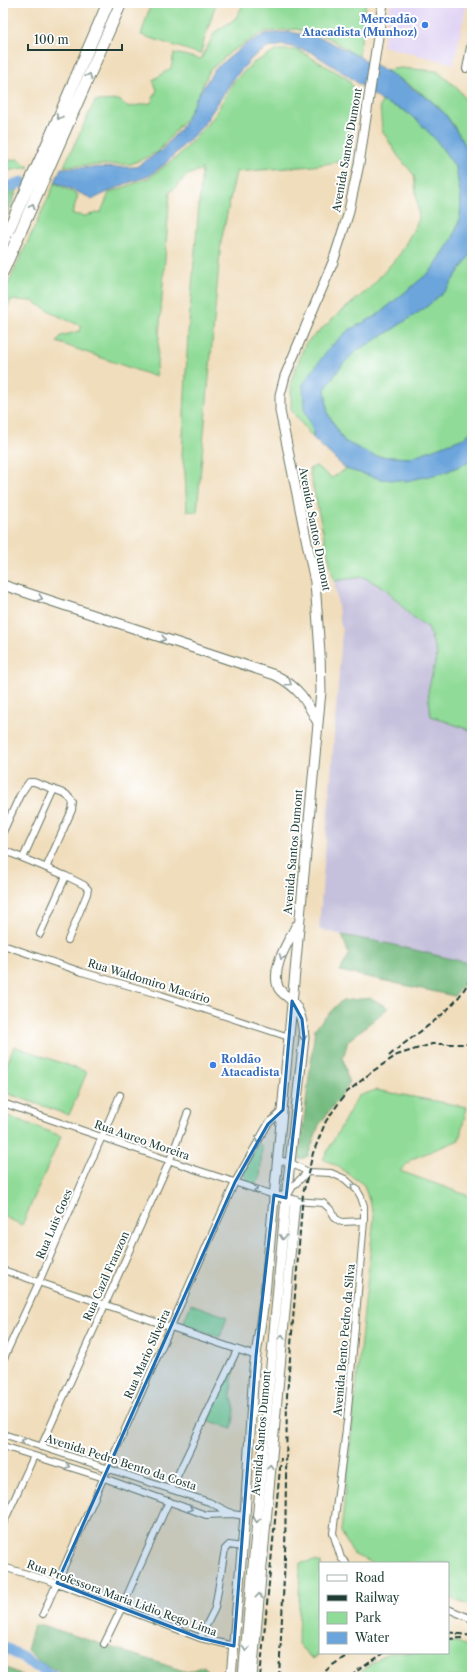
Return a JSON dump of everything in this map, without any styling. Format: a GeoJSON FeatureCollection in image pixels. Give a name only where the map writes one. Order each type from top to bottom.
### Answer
{"type":"FeatureCollection","features":[{"type":"Feature","properties":{"kind":"highway"},"geometry":{"type":"LineString","coordinates":[[3,271],[16,242],[108,3]]}},
{"type":"Feature","properties":{"kind":"highway"},"geometry":{"type":"LineString","coordinates":[[4,239],[51,150],[121,3]]}},
{"type":"Feature","properties":{"kind":"main road","name":"Avenida Santos Dumont"},"geometry":{"type":"LineString","coordinates":[[231,1677],[245,1516],[256,1356],[265,1295],[283,1110],[320,691],[320,652],[315,582],[285,439],[280,411],[280,395],[285,376],[333,262],[348,215],[359,164],[383,3]]}},
{"type":"Feature","properties":{"kind":"main road"},"geometry":{"type":"LineString","coordinates":[[3,585],[275,675],[290,683],[304,696],[318,723]]}},
{"type":"Feature","properties":{"kind":"main road"},"geometry":{"type":"LineString","coordinates":[[274,1195],[291,1200],[291,1163],[304,1038],[302,1019],[292,1001],[278,988],[277,979],[282,956],[299,921]]}},
{"type":"Feature","properties":{"kind":"main road","name":"Avenida Santos Dumont"},"geometry":{"type":"LineString","coordinates":[[243,1677],[291,1200]]}},
{"type":"Feature","properties":{"kind":"main road","name":"Avenida Santos Dumont"},"geometry":{"type":"LineString","coordinates":[[252,1677],[291,1200]]}},
{"type":"Feature","properties":{"kind":"street"},"geometry":{"type":"LineString","coordinates":[[466,69],[472,36]]}},
{"type":"Feature","properties":{"kind":"street"},"geometry":{"type":"LineString","coordinates":[[3,832],[20,795],[29,782],[54,788],[66,794],[73,802],[72,810],[46,868]]}},
{"type":"Feature","properties":{"kind":"street"},"geometry":{"type":"LineString","coordinates":[[23,858],[54,788]]}},
{"type":"Feature","properties":{"kind":"street"},"geometry":{"type":"LineString","coordinates":[[3,850],[66,876],[84,885],[88,889],[68,940]]}},
{"type":"Feature","properties":{"kind":"street"},"geometry":{"type":"LineString","coordinates":[[40,934],[66,876]]}},
{"type":"Feature","properties":{"kind":"street","name":"Rua Waldomiro Macário"},"geometry":{"type":"LineString","coordinates":[[3,945],[82,972],[161,995],[289,1036]]}},
{"type":"Feature","properties":{"kind":"street","name":"Rua Luis Goes"},"geometry":{"type":"LineString","coordinates":[[3,1360],[39,1282],[120,1095]]}},
{"type":"Feature","properties":{"kind":"street","name":"Rua Aureo Moreira"},"geometry":{"type":"LineString","coordinates":[[3,1103],[274,1195]]}},
{"type":"Feature","properties":{"kind":"street","name":"Rua Mario Silveira"},"geometry":{"type":"LineString","coordinates":[[43,1614],[236,1182],[268,1124],[283,1110]]}},
{"type":"Feature","properties":{"kind":"street","name":"Rua Cazil Franzon"},"geometry":{"type":"LineString","coordinates":[[41,1447],[170,1160],[188,1112]]}},
{"type":"Feature","properties":{"kind":"street","name":"Avenida Bento Pedro da Silva"},"geometry":{"type":"LineString","coordinates":[[278,1160],[291,1163],[308,1172],[331,1173],[345,1179],[357,1190],[364,1206],[364,1222],[347,1421],[333,1533],[341,1558],[345,1562]]}},
{"type":"Feature","properties":{"kind":"street"},"geometry":{"type":"LineString","coordinates":[[308,1172],[293,1186],[291,1200],[323,1203],[330,1209],[336,1219],[342,1222],[364,1222]]}},
{"type":"Feature","properties":{"kind":"street"},"geometry":{"type":"LineString","coordinates":[[3,1270],[105,1303],[256,1356]]}},
{"type":"Feature","properties":{"kind":"street"},"geometry":{"type":"LineString","coordinates":[[171,1489],[237,1350]]}},
{"type":"Feature","properties":{"kind":"street","name":"Avenida Pedro Bento da Costa"},"geometry":{"type":"LineString","coordinates":[[3,1434],[209,1502],[232,1514]]}},
{"type":"Feature","properties":{"kind":"street","name":"Avenida Pedro Bento da Costa"},"geometry":{"type":"LineString","coordinates":[[3,1446],[104,1478],[206,1515],[232,1514],[245,1516]]}},
{"type":"Feature","properties":{"kind":"street"},"geometry":{"type":"LineString","coordinates":[[3,1524],[34,1456]]}},
{"type":"Feature","properties":{"kind":"street"},"geometry":{"type":"LineString","coordinates":[[104,1644],[169,1501]]}},
{"type":"Feature","properties":{"kind":"street"},"geometry":{"type":"LineString","coordinates":[[200,1638],[215,1608],[225,1549],[229,1545],[242,1546]]}},
{"type":"Feature","properties":{"kind":"street","name":"Rua Professora Maria Lidio Rego Lima"},"geometry":{"type":"LineString","coordinates":[[3,1567],[57,1583],[200,1638],[234,1646]]}},
{"type":"Feature","properties":{"kind":"street"},"geometry":{"type":"LineString","coordinates":[[449,1609],[472,1619]]}},
{"type":"Feature","properties":{"kind":"highlighted area"},"geometry":{"type":"Polygon","coordinates":[[[292,1001],[302,1019],[304,1038],[286,1198],[274,1195],[256,1356],[234,1646],[200,1638],[57,1583],[235,1182],[268,1124],[283,1110],[292,1001]]]}},
{"type":"Feature","properties":{"kind":"shaded area","name":"Mercadão Atacadista (Munhoz)"},"geometry":{"type":"Polygon","coordinates":[[[391,3],[467,3],[454,64],[382,46],[391,3]]]}},
{"type":"Feature","properties":{"kind":"shaded area"},"geometry":{"type":"Polygon","coordinates":[[[363,577],[386,589],[413,618],[428,627],[437,655],[428,691],[431,715],[472,731],[472,964],[390,944],[319,929],[342,632],[334,581],[363,577]]]}},
{"type":"Feature","properties":{"kind":"green space"},"geometry":{"type":"Polygon","coordinates":[[[151,3],[216,3],[200,54],[141,35],[151,3]]]}},
{"type":"Feature","properties":{"kind":"green space"},"geometry":{"type":"Polygon","coordinates":[[[244,3],[366,3],[359,57],[327,37],[296,29],[264,32],[232,51],[210,70],[187,117],[158,152],[131,164],[64,166],[95,101],[119,100],[128,107],[151,103],[157,90],[153,80],[171,68],[174,53],[201,59],[215,32],[235,19],[244,3]]]}},
{"type":"Feature","properties":{"kind":"green space"},"geometry":{"type":"Polygon","coordinates":[[[278,50],[298,50],[347,78],[358,94],[344,161],[313,166],[236,172],[221,242],[197,512],[187,511],[185,473],[182,456],[188,334],[202,169],[188,175],[170,192],[156,377],[57,342],[61,336],[80,331],[82,326],[62,318],[32,301],[11,300],[3,315],[3,295],[55,183],[78,195],[72,214],[85,216],[101,212],[109,193],[149,178],[178,156],[213,118],[234,81],[253,63],[278,50]]]}},
{"type":"Feature","properties":{"kind":"green space"},"geometry":{"type":"Polygon","coordinates":[[[401,68],[437,71],[457,88],[472,108],[472,161],[457,131],[440,108],[417,90],[385,70],[401,68]]]}},
{"type":"Feature","properties":{"kind":"green space"},"geometry":{"type":"Polygon","coordinates":[[[382,101],[405,111],[419,122],[437,141],[456,168],[461,199],[460,219],[453,238],[431,271],[376,316],[349,330],[329,348],[304,408],[313,430],[313,438],[291,410],[291,381],[305,344],[369,289],[400,254],[419,219],[414,175],[398,156],[382,130],[380,106],[382,101]]]}},
{"type":"Feature","properties":{"kind":"green space"},"geometry":{"type":"Polygon","coordinates":[[[18,159],[29,167],[3,172],[3,161],[18,159]]]}},
{"type":"Feature","properties":{"kind":"green space"},"geometry":{"type":"Polygon","coordinates":[[[18,189],[6,217],[3,220],[3,193],[18,189]]]}},
{"type":"Feature","properties":{"kind":"green space"},"geometry":{"type":"Polygon","coordinates":[[[472,250],[472,431],[464,438],[409,458],[374,456],[344,441],[328,414],[325,389],[342,365],[356,351],[425,308],[445,291],[471,254],[472,250]]]}},
{"type":"Feature","properties":{"kind":"green space"},"geometry":{"type":"Polygon","coordinates":[[[472,461],[472,731],[431,716],[428,691],[437,655],[428,627],[413,618],[386,589],[363,577],[334,581],[309,469],[316,466],[332,478],[346,469],[381,479],[443,473],[472,461]]]}},
{"type":"Feature","properties":{"kind":"green space"},"geometry":{"type":"Polygon","coordinates":[[[342,935],[390,944],[472,964],[472,968],[466,981],[454,996],[340,971],[349,955],[342,935]]]}},
{"type":"Feature","properties":{"kind":"green space"},"geometry":{"type":"Polygon","coordinates":[[[371,998],[388,1008],[348,1041],[343,1058],[349,1084],[319,1125],[308,1156],[299,1160],[315,1028],[341,1001],[371,998]]]}},
{"type":"Feature","properties":{"kind":"green space"},"geometry":{"type":"Polygon","coordinates":[[[14,1046],[87,1072],[69,1115],[3,1092],[3,1075],[14,1046]]]}},
{"type":"Feature","properties":{"kind":"green space"},"geometry":{"type":"Polygon","coordinates":[[[376,1090],[467,1107],[459,1140],[412,1159],[400,1171],[472,1197],[472,1607],[449,1597],[449,1562],[370,1562],[353,1554],[341,1532],[374,1216],[364,1185],[337,1166],[323,1159],[358,1096],[376,1090]]]}},
{"type":"Feature","properties":{"kind":"green space"},"geometry":{"type":"Polygon","coordinates":[[[3,1114],[61,1136],[22,1225],[3,1216],[3,1114]]]}},
{"type":"Feature","properties":{"kind":"green space"},"geometry":{"type":"Polygon","coordinates":[[[260,1144],[262,1147],[260,1179],[255,1184],[249,1182],[243,1174],[257,1145],[260,1144]]]}},
{"type":"Feature","properties":{"kind":"green space"},"geometry":{"type":"Polygon","coordinates":[[[191,1304],[227,1317],[220,1337],[183,1324],[191,1304]]]}},
{"type":"Feature","properties":{"kind":"green space"},"geometry":{"type":"Polygon","coordinates":[[[235,1359],[237,1360],[232,1380],[231,1395],[235,1409],[232,1429],[208,1420],[235,1359]]]}},
{"type":"Feature","properties":{"kind":"green space"},"geometry":{"type":"Polygon","coordinates":[[[315,1561],[319,1562],[319,1654],[312,1659],[298,1644],[300,1563],[315,1561]]]}},
{"type":"Feature","properties":{"kind":"green space"},"geometry":{"type":"Polygon","coordinates":[[[34,1625],[42,1625],[187,1672],[204,1666],[209,1677],[69,1677],[40,1662],[27,1650],[34,1625]]]}},
{"type":"Feature","properties":{"kind":"green space"},"geometry":{"type":"Polygon","coordinates":[[[449,1642],[458,1642],[472,1648],[472,1677],[355,1677],[386,1654],[449,1654],[449,1642]]]}},
{"type":"Feature","properties":{"kind":"green space"},"geometry":{"type":"Polygon","coordinates":[[[3,1666],[25,1677],[3,1677],[3,1666]]]}},
{"type":"Feature","properties":{"kind":"water"},"geometry":{"type":"Polygon","coordinates":[[[290,32],[324,39],[385,70],[430,100],[445,114],[463,141],[472,161],[471,254],[445,291],[425,308],[356,351],[342,365],[325,389],[328,414],[344,441],[374,456],[409,458],[464,438],[472,431],[472,461],[443,473],[406,481],[381,479],[346,469],[313,438],[313,430],[304,408],[303,384],[329,348],[349,330],[376,316],[431,271],[453,238],[460,219],[461,199],[456,168],[437,141],[419,122],[405,111],[382,101],[347,75],[311,52],[284,45],[267,48],[253,57],[234,78],[202,127],[166,163],[149,176],[125,184],[93,199],[55,182],[61,168],[136,167],[161,151],[183,126],[197,97],[215,69],[245,45],[265,34],[290,32]]]}},
{"type":"Feature","properties":{"kind":"waterway"},"geometry":{"type":"LineString","coordinates":[[3,189],[22,182]]}},
{"type":"Feature","properties":{"kind":"waterway"},"geometry":{"type":"LineString","coordinates":[[3,1646],[54,1677]]}},
{"type":"Feature","properties":{"kind":"railway"},"geometry":{"type":"LineString","coordinates":[[389,1056],[446,1011],[456,1001],[472,975]]}},
{"type":"Feature","properties":{"kind":"railway"},"geometry":{"type":"LineString","coordinates":[[279,1677],[285,1558],[287,1396],[303,1194],[313,1153],[326,1121],[346,1093],[373,1071],[397,1055],[432,1044],[472,1044]]}},
{"type":"Feature","properties":{"kind":"railway"},"geometry":{"type":"LineString","coordinates":[[260,1677],[281,1458]]}},
{"type":"Feature","properties":{"kind":"railway"},"geometry":{"type":"LineString","coordinates":[[449,1632],[472,1636]]}},
{"type":"Feature","properties":{"kind":"railway"},"geometry":{"type":"LineString","coordinates":[[449,1639],[462,1638]]}},
{"type":"Feature","properties":{"kind":"railway"},"geometry":{"type":"LineString","coordinates":[[319,1677],[331,1666],[349,1654]]}},
{"type":"Feature","properties":{"kind":"railway"},"geometry":{"type":"LineString","coordinates":[[351,1677],[357,1671],[382,1654]]}},
{"type":"Feature","properties":{"kind":"place","name":"Mercadão Atacadista (Munhoz)"},"geometry":{"type":"Point","coordinates":[425,25]}},
{"type":"Feature","properties":{"kind":"place","name":"Roldão Atacadista"},"geometry":{"type":"Point","coordinates":[213,1065]}}]}
